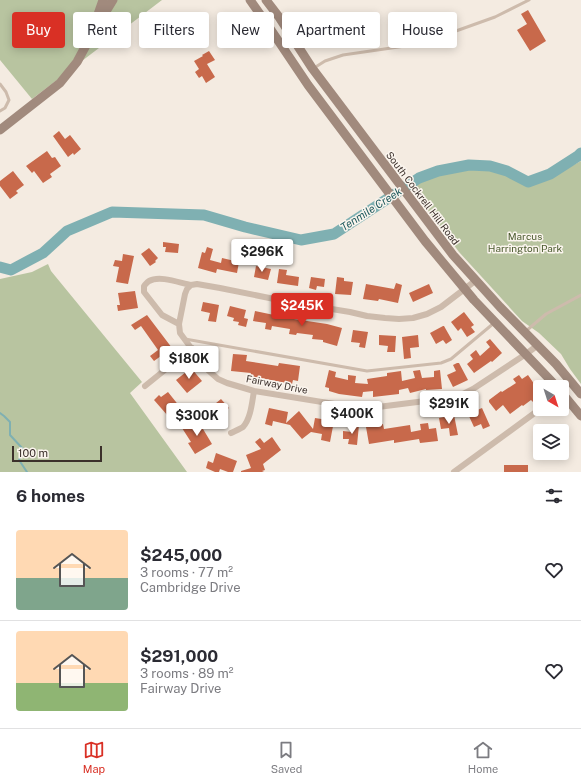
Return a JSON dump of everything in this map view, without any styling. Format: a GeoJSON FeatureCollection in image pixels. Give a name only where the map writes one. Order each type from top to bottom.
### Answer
{"type":"FeatureCollection","features":[{"type":"Feature","properties":{"kind":"main road"},"geometry":{"type":"LineString","coordinates":[[99,12],[103,0]]}},
{"type":"Feature","properties":{"kind":"main road"},"geometry":{"type":"LineString","coordinates":[[106,12],[113,0]]}},
{"type":"Feature","properties":{"kind":"main road"},"geometry":{"type":"LineString","coordinates":[[250,0],[300,75],[408,218],[465,289],[550,380]]}},
{"type":"Feature","properties":{"kind":"main road","name":"South Cockrell Hill Road"},"geometry":{"type":"LineString","coordinates":[[266,0],[279,17],[312,68],[453,255],[475,281],[556,364],[581,394]]}},
{"type":"Feature","properties":{"kind":"main road"},"geometry":{"type":"LineString","coordinates":[[0,130],[60,83],[77,62],[85,48]]}},
{"type":"Feature","properties":{"kind":"main road"},"geometry":{"type":"LineString","coordinates":[[300,75],[312,68]]}},
{"type":"Feature","properties":{"kind":"main road"},"geometry":{"type":"LineString","coordinates":[[514,341],[525,332]]}},
{"type":"Feature","properties":{"kind":"main road"},"geometry":{"type":"LineString","coordinates":[[569,402],[581,416]]}},
{"type":"Feature","properties":{"kind":"street"},"geometry":{"type":"LineString","coordinates":[[179,324],[162,315],[144,292],[144,286],[149,281],[162,279],[191,285],[197,284],[367,316],[399,319],[413,318],[427,314],[441,307],[475,281]]}},
{"type":"Feature","properties":{"kind":"street"},"geometry":{"type":"LineString","coordinates":[[184,339],[180,333],[179,324],[185,294],[191,285]]}},
{"type":"Feature","properties":{"kind":"street","name":"Fairway Drive"},"geometry":{"type":"LineString","coordinates":[[184,339],[210,371],[218,379],[227,383],[254,391],[360,408],[457,397],[465,394],[538,345]]}},
{"type":"Feature","properties":{"kind":"street"},"geometry":{"type":"LineString","coordinates":[[145,386],[192,348]]}},
{"type":"Feature","properties":{"kind":"street"},"geometry":{"type":"LineString","coordinates":[[231,433],[242,427],[246,422],[254,391]]}},
{"type":"Feature","properties":{"kind":"street"},"geometry":{"type":"LineString","coordinates":[[454,472],[533,414]]}},
{"type":"Feature","properties":{"kind":"lane"},"geometry":{"type":"LineString","coordinates":[[312,68],[325,60],[343,54],[405,46],[442,36],[495,17],[529,0]]}},
{"type":"Feature","properties":{"kind":"lane"},"geometry":{"type":"LineString","coordinates":[[0,84],[6,92],[9,100],[5,108],[0,111]]}},
{"type":"Feature","properties":{"kind":"lane"},"geometry":{"type":"LineString","coordinates":[[525,332],[546,314],[581,295]]}},
{"type":"Feature","properties":{"kind":"lane"},"geometry":{"type":"LineString","coordinates":[[184,339],[367,371],[441,363],[451,359],[495,322]]}},
{"type":"Feature","properties":{"kind":"green space"},"geometry":{"type":"Polygon","coordinates":[[[0,0],[162,0],[146,12],[139,12],[139,18],[131,24],[131,12],[73,12],[73,48],[99,48],[32,99],[0,60],[0,0]]]}},
{"type":"Feature","properties":{"kind":"green space","name":"Marcus Harrington Park"},"geometry":{"type":"Polygon","coordinates":[[[581,161],[581,384],[561,354],[539,333],[522,321],[459,252],[411,188],[423,180],[469,168],[488,168],[527,185],[551,177],[581,161]]]}},
{"type":"Feature","properties":{"kind":"green space"},"geometry":{"type":"Polygon","coordinates":[[[48,264],[51,271],[142,382],[130,393],[187,472],[0,472],[0,279],[32,272],[48,264]]]}},
{"type":"Feature","properties":{"kind":"building"},"geometry":{"type":"Polygon","coordinates":[[[528,10],[546,41],[530,51],[517,30],[527,24],[521,14],[528,10]]]}},
{"type":"Feature","properties":{"kind":"building"},"geometry":{"type":"Polygon","coordinates":[[[209,51],[215,60],[207,64],[215,77],[206,83],[202,76],[199,78],[195,72],[199,69],[194,61],[209,51]]]}},
{"type":"Feature","properties":{"kind":"building"},"geometry":{"type":"Polygon","coordinates":[[[59,131],[65,139],[70,135],[81,149],[74,155],[73,153],[68,157],[53,136],[59,131]]]}},
{"type":"Feature","properties":{"kind":"building"},"geometry":{"type":"Polygon","coordinates":[[[47,151],[52,158],[55,157],[61,166],[50,174],[52,177],[43,183],[34,171],[32,173],[26,166],[47,151]]]}},
{"type":"Feature","properties":{"kind":"building"},"geometry":{"type":"Polygon","coordinates":[[[13,171],[24,185],[16,191],[18,193],[10,199],[0,186],[0,181],[13,171]]]}},
{"type":"Feature","properties":{"kind":"building"},"geometry":{"type":"Polygon","coordinates":[[[163,242],[179,244],[178,253],[165,252],[166,247],[163,247],[163,242]]]}},
{"type":"Feature","properties":{"kind":"building"},"geometry":{"type":"Polygon","coordinates":[[[207,247],[213,249],[210,260],[221,263],[222,258],[239,262],[237,273],[217,269],[216,273],[198,268],[202,252],[205,253],[207,247]]]}},
{"type":"Feature","properties":{"kind":"building"},"geometry":{"type":"Polygon","coordinates":[[[149,248],[158,258],[155,261],[156,262],[150,266],[141,254],[149,248]]]}},
{"type":"Feature","properties":{"kind":"building"},"geometry":{"type":"Polygon","coordinates":[[[123,254],[134,256],[128,284],[116,282],[119,267],[113,266],[115,260],[122,261],[123,254]]]}},
{"type":"Feature","properties":{"kind":"building"},"geometry":{"type":"Polygon","coordinates":[[[256,266],[271,269],[268,280],[254,277],[256,266]]]}},
{"type":"Feature","properties":{"kind":"building"},"geometry":{"type":"Polygon","coordinates":[[[279,269],[287,270],[286,275],[299,277],[298,286],[277,283],[279,269]]]}},
{"type":"Feature","properties":{"kind":"building"},"geometry":{"type":"Polygon","coordinates":[[[311,277],[325,279],[324,287],[317,286],[316,290],[309,288],[311,277]]]}},
{"type":"Feature","properties":{"kind":"building"},"geometry":{"type":"Polygon","coordinates":[[[337,277],[344,278],[344,281],[353,282],[351,295],[335,294],[337,277]]]}},
{"type":"Feature","properties":{"kind":"building"},"geometry":{"type":"Polygon","coordinates":[[[396,283],[402,285],[398,303],[379,299],[378,301],[363,299],[366,284],[394,289],[396,283]]]}},
{"type":"Feature","properties":{"kind":"building"},"geometry":{"type":"Polygon","coordinates":[[[429,284],[433,293],[413,302],[409,293],[429,284]]]}},
{"type":"Feature","properties":{"kind":"building"},"geometry":{"type":"Polygon","coordinates":[[[135,291],[138,308],[118,311],[117,305],[120,305],[118,293],[135,291]]]}},
{"type":"Feature","properties":{"kind":"building"},"geometry":{"type":"Polygon","coordinates":[[[203,302],[219,305],[216,322],[208,321],[210,313],[201,311],[203,302]]]}},
{"type":"Feature","properties":{"kind":"building"},"geometry":{"type":"Polygon","coordinates":[[[230,306],[246,310],[244,318],[248,319],[246,327],[238,325],[239,322],[233,321],[234,318],[227,316],[230,306]]]}},
{"type":"Feature","properties":{"kind":"building"},"geometry":{"type":"Polygon","coordinates":[[[255,311],[274,316],[327,324],[342,328],[337,346],[323,342],[323,340],[312,339],[313,335],[297,333],[296,335],[289,334],[290,329],[272,326],[271,330],[265,329],[266,323],[253,321],[255,311]]]}},
{"type":"Feature","properties":{"kind":"building"},"geometry":{"type":"Polygon","coordinates":[[[464,312],[474,325],[471,327],[475,332],[467,337],[461,328],[458,331],[451,322],[464,312]]]}},
{"type":"Feature","properties":{"kind":"building"},"geometry":{"type":"Polygon","coordinates":[[[147,315],[172,348],[154,361],[150,356],[158,350],[141,326],[135,330],[131,325],[147,315]]]}},
{"type":"Feature","properties":{"kind":"building"},"geometry":{"type":"Polygon","coordinates":[[[443,326],[452,340],[446,344],[443,340],[436,344],[430,333],[443,326]]]}},
{"type":"Feature","properties":{"kind":"building"},"geometry":{"type":"Polygon","coordinates":[[[353,330],[368,332],[365,348],[359,347],[360,343],[351,342],[353,330]]]}},
{"type":"Feature","properties":{"kind":"building"},"geometry":{"type":"Polygon","coordinates":[[[379,335],[396,336],[395,352],[387,352],[388,346],[379,345],[379,335]]]}},
{"type":"Feature","properties":{"kind":"building"},"geometry":{"type":"Polygon","coordinates":[[[418,335],[419,347],[410,348],[411,358],[404,359],[402,337],[418,335]]]}},
{"type":"Feature","properties":{"kind":"building"},"geometry":{"type":"Polygon","coordinates":[[[490,339],[502,353],[492,362],[491,361],[474,373],[467,364],[473,359],[470,355],[476,350],[480,356],[490,347],[486,342],[490,339]]]}},
{"type":"Feature","properties":{"kind":"building"},"geometry":{"type":"Polygon","coordinates":[[[233,354],[247,355],[246,361],[278,366],[279,363],[300,366],[298,381],[293,380],[292,384],[250,376],[251,373],[231,371],[233,354]]]}},
{"type":"Feature","properties":{"kind":"building"},"geometry":{"type":"Polygon","coordinates":[[[459,363],[468,380],[453,387],[447,375],[456,371],[453,365],[459,363]]]}},
{"type":"Feature","properties":{"kind":"building"},"geometry":{"type":"Polygon","coordinates":[[[191,368],[202,381],[187,393],[176,380],[191,368]]]}},
{"type":"Feature","properties":{"kind":"building"},"geometry":{"type":"Polygon","coordinates":[[[329,370],[336,372],[335,377],[348,380],[348,375],[356,376],[355,383],[368,384],[367,379],[387,376],[387,373],[401,371],[402,381],[415,378],[413,371],[420,370],[422,378],[434,377],[434,371],[440,370],[442,389],[426,389],[410,393],[408,388],[399,390],[399,394],[373,397],[373,391],[363,392],[362,397],[339,394],[329,391],[329,388],[325,387],[329,370]]]}},
{"type":"Feature","properties":{"kind":"building"},"geometry":{"type":"Polygon","coordinates":[[[519,375],[522,379],[528,375],[533,382],[533,402],[531,400],[510,414],[503,405],[496,411],[489,400],[501,391],[502,392],[516,383],[513,379],[519,375]]]}},
{"type":"Feature","properties":{"kind":"building"},"geometry":{"type":"Polygon","coordinates":[[[168,392],[180,407],[168,416],[154,400],[159,395],[161,397],[168,392]]]}},
{"type":"Feature","properties":{"kind":"building"},"geometry":{"type":"Polygon","coordinates":[[[221,399],[229,408],[213,421],[205,412],[221,399]]]}},
{"type":"Feature","properties":{"kind":"building"},"geometry":{"type":"Polygon","coordinates":[[[269,408],[288,412],[286,423],[299,411],[313,429],[315,418],[334,421],[330,442],[321,440],[322,434],[311,432],[302,439],[290,425],[273,421],[272,426],[265,424],[269,408]]]}},
{"type":"Feature","properties":{"kind":"building"},"geometry":{"type":"Polygon","coordinates":[[[482,408],[490,426],[483,429],[481,424],[474,427],[468,414],[482,408]]]}},
{"type":"Feature","properties":{"kind":"building"},"geometry":{"type":"Polygon","coordinates":[[[454,415],[458,435],[450,436],[449,428],[441,429],[439,418],[454,415]]]}},
{"type":"Feature","properties":{"kind":"building"},"geometry":{"type":"Polygon","coordinates":[[[197,419],[212,444],[195,454],[188,443],[191,442],[182,428],[197,419]]]}},
{"type":"Feature","properties":{"kind":"building"},"geometry":{"type":"Polygon","coordinates":[[[428,423],[429,429],[436,428],[438,441],[420,443],[419,439],[394,443],[394,440],[369,444],[366,427],[383,424],[384,429],[410,425],[411,432],[421,430],[420,424],[428,423]]]}},
{"type":"Feature","properties":{"kind":"building"},"geometry":{"type":"Polygon","coordinates":[[[352,424],[359,425],[357,445],[348,444],[349,439],[343,439],[343,431],[352,432],[352,424]]]}},
{"type":"Feature","properties":{"kind":"building"},"geometry":{"type":"Polygon","coordinates":[[[272,437],[281,450],[263,464],[265,470],[262,471],[264,472],[241,472],[251,468],[246,455],[261,449],[255,442],[260,438],[264,443],[272,437]]]}},
{"type":"Feature","properties":{"kind":"building"},"geometry":{"type":"Polygon","coordinates":[[[216,453],[237,461],[233,472],[220,469],[219,472],[215,472],[206,468],[208,461],[213,463],[216,453]]]}},
{"type":"Feature","properties":{"kind":"building"},"geometry":{"type":"Polygon","coordinates":[[[504,465],[528,465],[528,472],[504,472],[504,465]]]}},
{"type":"Feature","properties":{"kind":"waterway","name":"Tenmile Creek"},"geometry":{"type":"LineString","coordinates":[[0,267],[11,270],[43,253],[67,231],[112,212],[204,215],[245,227],[301,240],[334,234],[419,178],[438,171],[469,165],[490,166],[507,171],[528,182],[550,174],[581,153]]}},
{"type":"Feature","properties":{"kind":"waterway"},"geometry":{"type":"LineString","coordinates":[[0,413],[10,422],[10,435],[23,449],[19,460],[27,472]]}}]}
